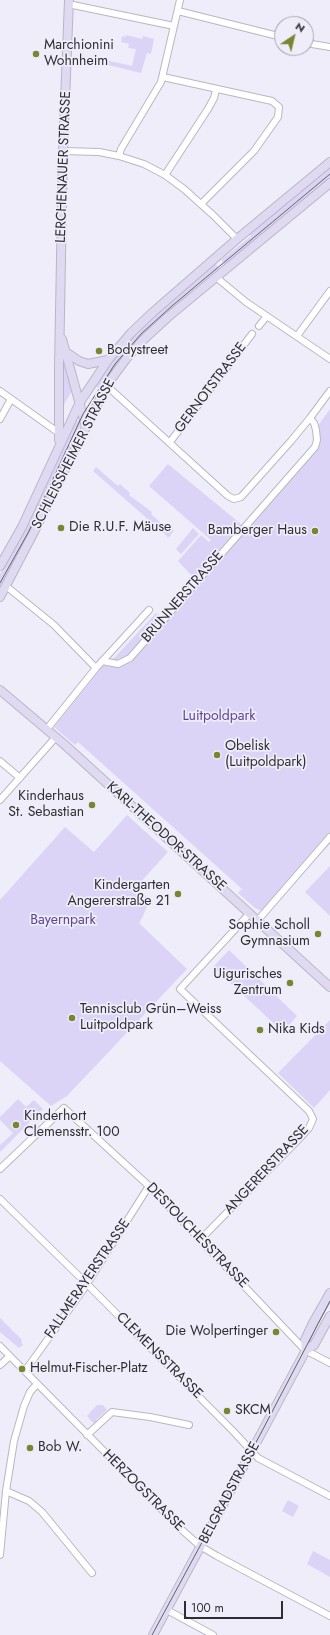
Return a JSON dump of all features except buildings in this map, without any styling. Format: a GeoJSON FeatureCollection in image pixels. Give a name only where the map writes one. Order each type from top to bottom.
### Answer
{"type":"FeatureCollection","features":[{"type":"Feature","properties":{"kind":"main road","name":"LERCHENAUER STRASSE"},"geometry":{"type":"LineString","coordinates":[[58,447],[58,366],[60,333],[63,150],[69,2]]}},
{"type":"Feature","properties":{"kind":"main road","name":"SCHLEISSHEIMER STRASSE"},"geometry":{"type":"LineString","coordinates":[[0,566],[22,527],[80,402],[108,360],[147,317],[237,239],[330,162]]}},
{"type":"Feature","properties":{"kind":"main road","name":"SCHLEISSHEIMER STRASSE"},"geometry":{"type":"LineString","coordinates":[[0,598],[107,386],[126,359],[155,328],[330,183]]}},
{"type":"Feature","properties":{"kind":"main road","name":"LERCHENAUER STRASSE"},"geometry":{"type":"LineString","coordinates":[[60,333],[86,427]]}},
{"type":"Feature","properties":{"kind":"main road"},"geometry":{"type":"LineString","coordinates":[[66,352],[79,361],[88,364],[108,360]]}},
{"type":"Feature","properties":{"kind":"main road","name":"KARL-THEODOR-STRASSE"},"geometry":{"type":"LineString","coordinates":[[0,690],[56,737],[330,987]]}},
{"type":"Feature","properties":{"kind":"main road","name":"BELGRADSTRASSE"},"geometry":{"type":"LineString","coordinates":[[306,1350],[305,1340],[330,1293]]}},
{"type":"Feature","properties":{"kind":"main road","name":"BELGRADSTRASSE"},"geometry":{"type":"LineString","coordinates":[[153,1635],[306,1350],[314,1345],[330,1316]]}},
{"type":"Feature","properties":{"kind":"street"},"geometry":{"type":"LineString","coordinates":[[119,156],[121,149],[163,77],[180,0]]}},
{"type":"Feature","properties":{"kind":"street"},"geometry":{"type":"LineString","coordinates":[[69,2],[174,26]]}},
{"type":"Feature","properties":{"kind":"street"},"geometry":{"type":"LineString","coordinates":[[178,11],[274,35]]}},
{"type":"Feature","properties":{"kind":"street"},"geometry":{"type":"LineString","coordinates":[[314,44],[330,47]]}},
{"type":"Feature","properties":{"kind":"street"},"geometry":{"type":"LineString","coordinates":[[163,77],[216,90],[272,101],[279,107],[278,117],[254,151],[201,204]]}},
{"type":"Feature","properties":{"kind":"street"},"geometry":{"type":"LineString","coordinates":[[165,175],[208,109],[214,98],[216,90]]}},
{"type":"Feature","properties":{"kind":"street"},"geometry":{"type":"LineString","coordinates":[[63,150],[98,152],[119,156],[144,164],[165,175],[201,204],[237,239]]}},
{"type":"Feature","properties":{"kind":"street"},"geometry":{"type":"LineString","coordinates":[[217,278],[267,316],[330,360]]}},
{"type":"Feature","properties":{"kind":"street"},"geometry":{"type":"LineString","coordinates":[[297,336],[330,291]]}},
{"type":"Feature","properties":{"kind":"street"},"geometry":{"type":"LineString","coordinates":[[259,326],[267,316]]}},
{"type":"Feature","properties":{"kind":"street","name":"GERNOTSTRASSE"},"geometry":{"type":"LineString","coordinates":[[170,442],[252,334]]}},
{"type":"Feature","properties":{"kind":"street"},"geometry":{"type":"LineString","coordinates":[[107,386],[228,496],[234,499],[241,497],[310,418],[330,391]]}},
{"type":"Feature","properties":{"kind":"street"},"geometry":{"type":"LineString","coordinates":[[0,391],[59,434]]}},
{"type":"Feature","properties":{"kind":"street"},"geometry":{"type":"LineString","coordinates":[[0,419],[11,399]]}},
{"type":"Feature","properties":{"kind":"street","name":"BRUNNERSTRASSE"},"geometry":{"type":"LineString","coordinates":[[102,661],[118,664],[130,658],[306,458],[315,447],[317,440],[314,423],[310,418]]}},
{"type":"Feature","properties":{"kind":"street"},"geometry":{"type":"LineString","coordinates":[[6,586],[54,626],[96,668]]}},
{"type":"Feature","properties":{"kind":"street","name":"BRUNNERSTRASSE"},"geometry":{"type":"LineString","coordinates":[[47,729],[102,661],[149,610]]}},
{"type":"Feature","properties":{"kind":"street"},"geometry":{"type":"LineString","coordinates":[[0,800],[56,737]]}},
{"type":"Feature","properties":{"kind":"street"},"geometry":{"type":"LineString","coordinates":[[0,761],[20,778]]}},
{"type":"Feature","properties":{"kind":"street"},"geometry":{"type":"LineString","coordinates":[[258,920],[330,838]]}},
{"type":"Feature","properties":{"kind":"street","name":"ANGERERSTRASSE"},"geometry":{"type":"LineString","coordinates":[[201,1239],[310,1128],[313,1120],[309,1111],[180,989],[250,913]]}},
{"type":"Feature","properties":{"kind":"street","name":"DESTOUCHESSTRASSE"},"geometry":{"type":"LineString","coordinates":[[0,1169],[64,1108],[149,1186],[306,1350],[330,1363]]}},
{"type":"Feature","properties":{"kind":"street","name":"FALLMERAYERSTRASSE"},"geometry":{"type":"LineString","coordinates":[[25,1371],[87,1284],[149,1186]]}},
{"type":"Feature","properties":{"kind":"street","name":"CLEMENSSTRASSE"},"geometry":{"type":"LineString","coordinates":[[0,1199],[87,1284],[258,1458],[330,1496]]}},
{"type":"Feature","properties":{"kind":"street","name":"HERZOGSTRASSE"},"geometry":{"type":"LineString","coordinates":[[0,1346],[182,1530],[201,1546],[216,1556],[330,1616]]}},
{"type":"Feature","properties":{"kind":"street"},"geometry":{"type":"LineString","coordinates":[[0,1365],[10,1356]]}},
{"type":"Feature","properties":{"kind":"street"},"geometry":{"type":"LineString","coordinates":[[0,1555],[6,1490],[14,1441],[24,1406],[30,1392],[38,1384]]}},
{"type":"Feature","properties":{"kind":"street"},"geometry":{"type":"LineString","coordinates":[[87,1435],[112,1412],[150,1417],[189,1426]]}},
{"type":"Feature","properties":{"kind":"street"},"geometry":{"type":"LineString","coordinates":[[6,1490],[29,1501],[42,1512],[92,1573]]}},
{"type":"Feature","properties":{"kind":"street"},"geometry":{"type":"LineString","coordinates":[[167,1610],[213,1635]]}},
{"type":"Feature","properties":{"kind":"green space"},"geometry":{"type":"Polygon","coordinates":[[[126,35],[142,39],[143,36],[154,39],[151,54],[147,53],[141,73],[92,61],[92,57],[132,66],[136,49],[128,48],[129,44],[121,42],[122,36],[125,37],[126,35]]]}},
{"type":"Feature","properties":{"kind":"green space"},"geometry":{"type":"Polygon","coordinates":[[[330,166],[330,179],[226,266],[221,260],[251,236],[249,233],[330,166]]]}},
{"type":"Feature","properties":{"kind":"green space"},"geometry":{"type":"Polygon","coordinates":[[[214,262],[219,268],[189,293],[191,296],[180,303],[102,390],[94,385],[116,355],[144,324],[214,262]]]}},
{"type":"Feature","properties":{"kind":"green space"},"geometry":{"type":"Polygon","coordinates":[[[62,355],[72,391],[62,408],[62,355]]]}},
{"type":"Feature","properties":{"kind":"green space","name":"Luitpoldpark"},"geometry":{"type":"Polygon","coordinates":[[[330,409],[330,844],[265,910],[262,911],[255,908],[238,893],[242,889],[78,742],[75,745],[54,727],[102,667],[116,656],[156,613],[164,620],[315,447],[316,430],[330,409]]]}},
{"type":"Feature","properties":{"kind":"green space"},"geometry":{"type":"Polygon","coordinates":[[[76,420],[81,421],[81,424],[61,467],[60,473],[0,589],[0,574],[29,521],[76,420]]]}},
{"type":"Feature","properties":{"kind":"green space"},"geometry":{"type":"Polygon","coordinates":[[[168,464],[242,525],[194,578],[178,561],[201,535],[209,542],[211,540],[149,486],[168,464]]]}},
{"type":"Feature","properties":{"kind":"green space"},"geometry":{"type":"Polygon","coordinates":[[[96,467],[118,486],[120,484],[130,493],[129,495],[152,512],[151,514],[162,524],[164,523],[174,531],[168,538],[93,471],[96,467]]]}},
{"type":"Feature","properties":{"kind":"green space"},"geometry":{"type":"Polygon","coordinates":[[[193,528],[199,534],[181,554],[176,549],[193,528]]]}},
{"type":"Feature","properties":{"kind":"green space","name":"Bayernpark"},"geometry":{"type":"Polygon","coordinates":[[[127,815],[168,852],[136,887],[150,900],[139,923],[187,969],[67,1096],[51,1106],[0,1061],[0,900],[65,827],[94,852],[127,815]]]}},
{"type":"Feature","properties":{"kind":"green space"},"geometry":{"type":"Polygon","coordinates":[[[330,866],[330,916],[305,892],[330,866]]]}},
{"type":"Feature","properties":{"kind":"green space"},"geometry":{"type":"Polygon","coordinates":[[[229,950],[297,1016],[283,1032],[213,967],[229,950]]]}},
{"type":"Feature","properties":{"kind":"green space"},"geometry":{"type":"Polygon","coordinates":[[[330,1020],[330,1090],[314,1108],[278,1073],[330,1020]]]}},
{"type":"Feature","properties":{"kind":"green space","name":"Kinderhort Clemensstr. 100"},"geometry":{"type":"Polygon","coordinates":[[[18,1099],[26,1107],[34,1100],[43,1109],[0,1152],[0,1145],[13,1133],[0,1120],[0,1117],[18,1099]]]}},
{"type":"Feature","properties":{"kind":"green space"},"geometry":{"type":"Polygon","coordinates":[[[0,1318],[22,1340],[21,1342],[23,1345],[19,1348],[0,1332],[0,1318]]]}},
{"type":"Feature","properties":{"kind":"green space"},"geometry":{"type":"Polygon","coordinates":[[[97,1405],[103,1405],[107,1410],[96,1420],[97,1421],[94,1424],[87,1416],[97,1405]]]}},
{"type":"Feature","properties":{"kind":"green space"},"geometry":{"type":"Polygon","coordinates":[[[288,1500],[299,1506],[293,1517],[282,1511],[288,1500]]]}},
{"type":"Feature","properties":{"kind":"green space"},"geometry":{"type":"Polygon","coordinates":[[[313,1551],[330,1560],[330,1577],[307,1564],[313,1551]]]}},
{"type":"Feature","properties":{"kind":"tram line"},"geometry":{"type":"LineString","coordinates":[[0,583],[29,531],[83,414],[115,364],[142,333],[173,305],[330,174]]}},
{"type":"Feature","properties":{"kind":"tram line"},"geometry":{"type":"LineString","coordinates":[[152,1635],[330,1301]]}},
{"type":"Feature","properties":{"kind":"place","name":"Marchionini Wohnheim"},"geometry":{"type":"Point","coordinates":[36,54]}},
{"type":"Feature","properties":{"kind":"place","name":"Bodystreet"},"geometry":{"type":"Point","coordinates":[99,351]}},
{"type":"Feature","properties":{"kind":"place","name":"Die R.U.F. Mäuse"},"geometry":{"type":"Point","coordinates":[61,528]}},
{"type":"Feature","properties":{"kind":"place","name":"Bamberger Haus"},"geometry":{"type":"Point","coordinates":[315,531]}},
{"type":"Feature","properties":{"kind":"place","name":"Obelisk (Luitpoldpark)"},"geometry":{"type":"Point","coordinates":[217,755]}},
{"type":"Feature","properties":{"kind":"place","name":"Kinderhaus St. Sebastian"},"geometry":{"type":"Point","coordinates":[92,805]}},
{"type":"Feature","properties":{"kind":"place","name":"Kindergarten Angererstraße 21"},"geometry":{"type":"Point","coordinates":[178,894]}},
{"type":"Feature","properties":{"kind":"place","name":"Sophie Scholl Gymnasium"},"geometry":{"type":"Point","coordinates":[318,934]}},
{"type":"Feature","properties":{"kind":"place","name":"Uigurisches Zentrum"},"geometry":{"type":"Point","coordinates":[290,983]}},
{"type":"Feature","properties":{"kind":"place","name":"Tennisclub Grün–Weiss Luitpoldpark"},"geometry":{"type":"Point","coordinates":[72,1018]}},
{"type":"Feature","properties":{"kind":"place","name":"Nika Kids"},"geometry":{"type":"Point","coordinates":[260,1030]}},
{"type":"Feature","properties":{"kind":"place","name":"Kinderhort Clemensstr. 100"},"geometry":{"type":"Point","coordinates":[16,1125]}},
{"type":"Feature","properties":{"kind":"place","name":"Die Wolpertinger"},"geometry":{"type":"Point","coordinates":[276,1332]}},
{"type":"Feature","properties":{"kind":"place","name":"Helmut-Fischer-Platz"},"geometry":{"type":"Point","coordinates":[22,1369]}},
{"type":"Feature","properties":{"kind":"place","name":"SKCM"},"geometry":{"type":"Point","coordinates":[227,1411]}},
{"type":"Feature","properties":{"kind":"place","name":"Bob W."},"geometry":{"type":"Point","coordinates":[30,1448]}}]}
